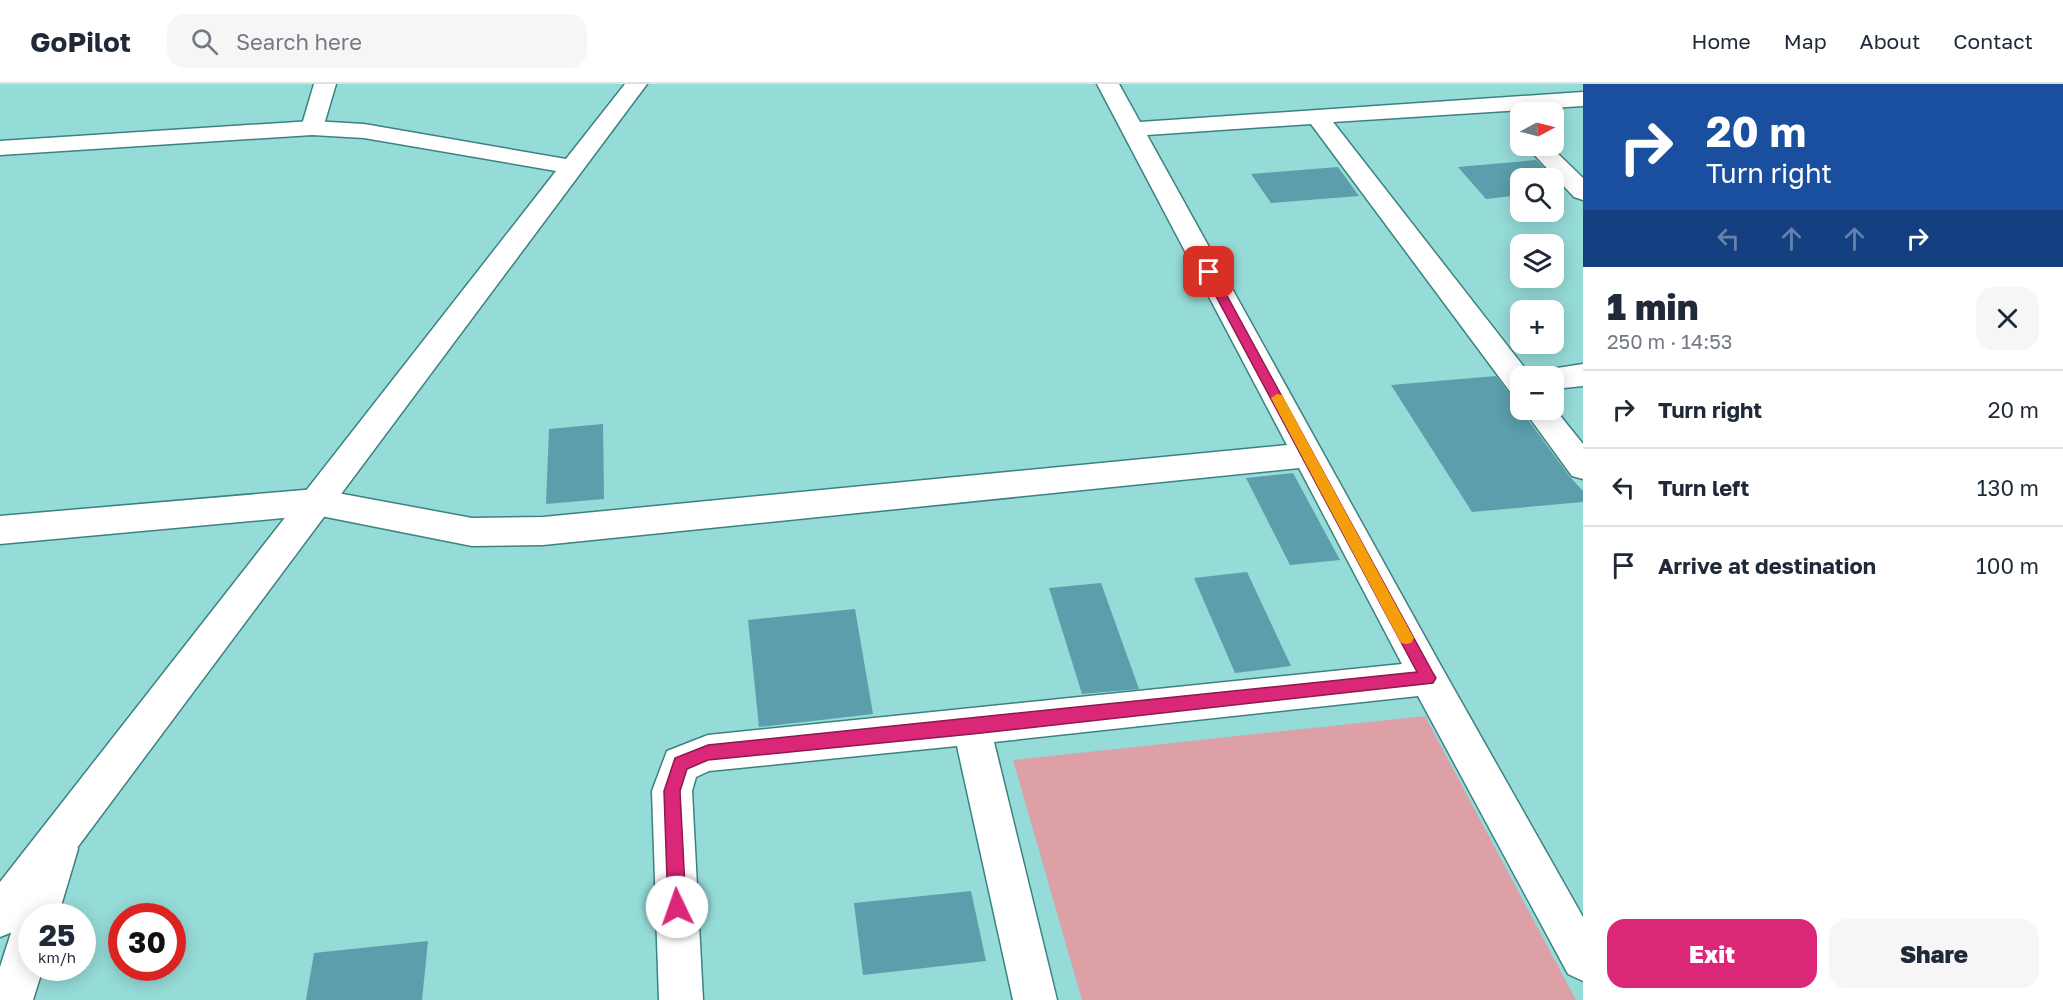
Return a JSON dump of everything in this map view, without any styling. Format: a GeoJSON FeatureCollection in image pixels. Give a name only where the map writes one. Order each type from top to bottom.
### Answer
{"type":"FeatureCollection","features":[{"type":"Feature","properties":{"kind":"street"},"geometry":{"type":"LineString","coordinates":[[312,128],[325,84]]}},
{"type":"Feature","properties":{"kind":"street"},"geometry":{"type":"LineString","coordinates":[[0,916],[636,84]]}},
{"type":"Feature","properties":{"kind":"street"},"geometry":{"type":"LineString","coordinates":[[1108,84],[1428,678],[1583,959]]}},
{"type":"Feature","properties":{"kind":"street"},"geometry":{"type":"LineString","coordinates":[[1131,129],[1583,99]]}},
{"type":"Feature","properties":{"kind":"street"},"geometry":{"type":"LineString","coordinates":[[1497,104],[1510,118]]}},
{"type":"Feature","properties":{"kind":"street"},"geometry":{"type":"LineString","coordinates":[[1317,117],[1510,369]]}},
{"type":"Feature","properties":{"kind":"street"},"geometry":{"type":"LineString","coordinates":[[0,148],[312,128],[364,131],[572,167]]}},
{"type":"Feature","properties":{"kind":"street"},"geometry":{"type":"LineString","coordinates":[[1547,156],[1583,192]]}},
{"type":"Feature","properties":{"kind":"street"},"geometry":{"type":"LineString","coordinates":[[1564,377],[1583,375]]}},
{"type":"Feature","properties":{"kind":"street"},"geometry":{"type":"LineString","coordinates":[[1547,420],[1583,467]]}},
{"type":"Feature","properties":{"kind":"street"},"geometry":{"type":"LineString","coordinates":[[0,530],[316,502],[472,532],[543,531],[1308,455]]}},
{"type":"Feature","properties":{"kind":"street"},"geometry":{"type":"LineString","coordinates":[[681,1000],[672,791],[681,764],[708,753],[1428,678]]}},
{"type":"Feature","properties":{"kind":"street"},"geometry":{"type":"LineString","coordinates":[[972,727],[1035,1000]]}},
{"type":"Feature","properties":{"kind":"street"},"geometry":{"type":"LineString","coordinates":[[41,903],[63,833]]}},
{"type":"Feature","properties":{"kind":"street"},"geometry":{"type":"LineString","coordinates":[[11,1000],[18,978]]}},
{"type":"Feature","properties":{"kind":"shaded area"},"geometry":{"type":"Polygon","coordinates":[[[1425,716],[1576,1000],[1082,1000],[1013,760],[1425,716]]]}},
{"type":"Feature","properties":{"kind":"building"},"geometry":{"type":"Polygon","coordinates":[[[1536,160],[1544,168],[1510,168],[1510,196],[1486,199],[1458,167],[1536,160]]]}},
{"type":"Feature","properties":{"kind":"building"},"geometry":{"type":"Polygon","coordinates":[[[1338,167],[1359,196],[1271,203],[1251,174],[1338,167]]]}},
{"type":"Feature","properties":{"kind":"building"},"geometry":{"type":"Polygon","coordinates":[[[1496,376],[1510,395],[1510,420],[1528,420],[1583,491],[1583,502],[1472,512],[1391,385],[1496,376]]]}},
{"type":"Feature","properties":{"kind":"building"},"geometry":{"type":"Polygon","coordinates":[[[603,424],[604,499],[546,504],[549,429],[603,424]]]}},
{"type":"Feature","properties":{"kind":"building"},"geometry":{"type":"Polygon","coordinates":[[[1293,473],[1340,560],[1290,565],[1246,478],[1293,473]]]}},
{"type":"Feature","properties":{"kind":"building"},"geometry":{"type":"Polygon","coordinates":[[[1247,572],[1291,666],[1235,673],[1194,578],[1247,572]]]}},
{"type":"Feature","properties":{"kind":"building"},"geometry":{"type":"Polygon","coordinates":[[[1101,583],[1139,689],[1082,694],[1049,588],[1101,583]]]}},
{"type":"Feature","properties":{"kind":"building"},"geometry":{"type":"Polygon","coordinates":[[[855,609],[873,714],[759,727],[748,620],[855,609]]]}},
{"type":"Feature","properties":{"kind":"building"},"geometry":{"type":"Polygon","coordinates":[[[971,891],[986,961],[863,975],[854,903],[971,891]]]}},
{"type":"Feature","properties":{"kind":"building"},"geometry":{"type":"Polygon","coordinates":[[[428,941],[422,1000],[306,1000],[314,953],[428,941]]]}},
{"type":"Feature","properties":{"kind":"slow traffic"},"geometry":{"type":"LineString","coordinates":[[1277,398],[1406,638]]}},
{"type":"Feature","properties":{"kind":"route"},"geometry":{"type":"LineString","coordinates":[[677,907],[672,791],[681,764],[708,753],[1428,678],[1209,272]]}}]}
